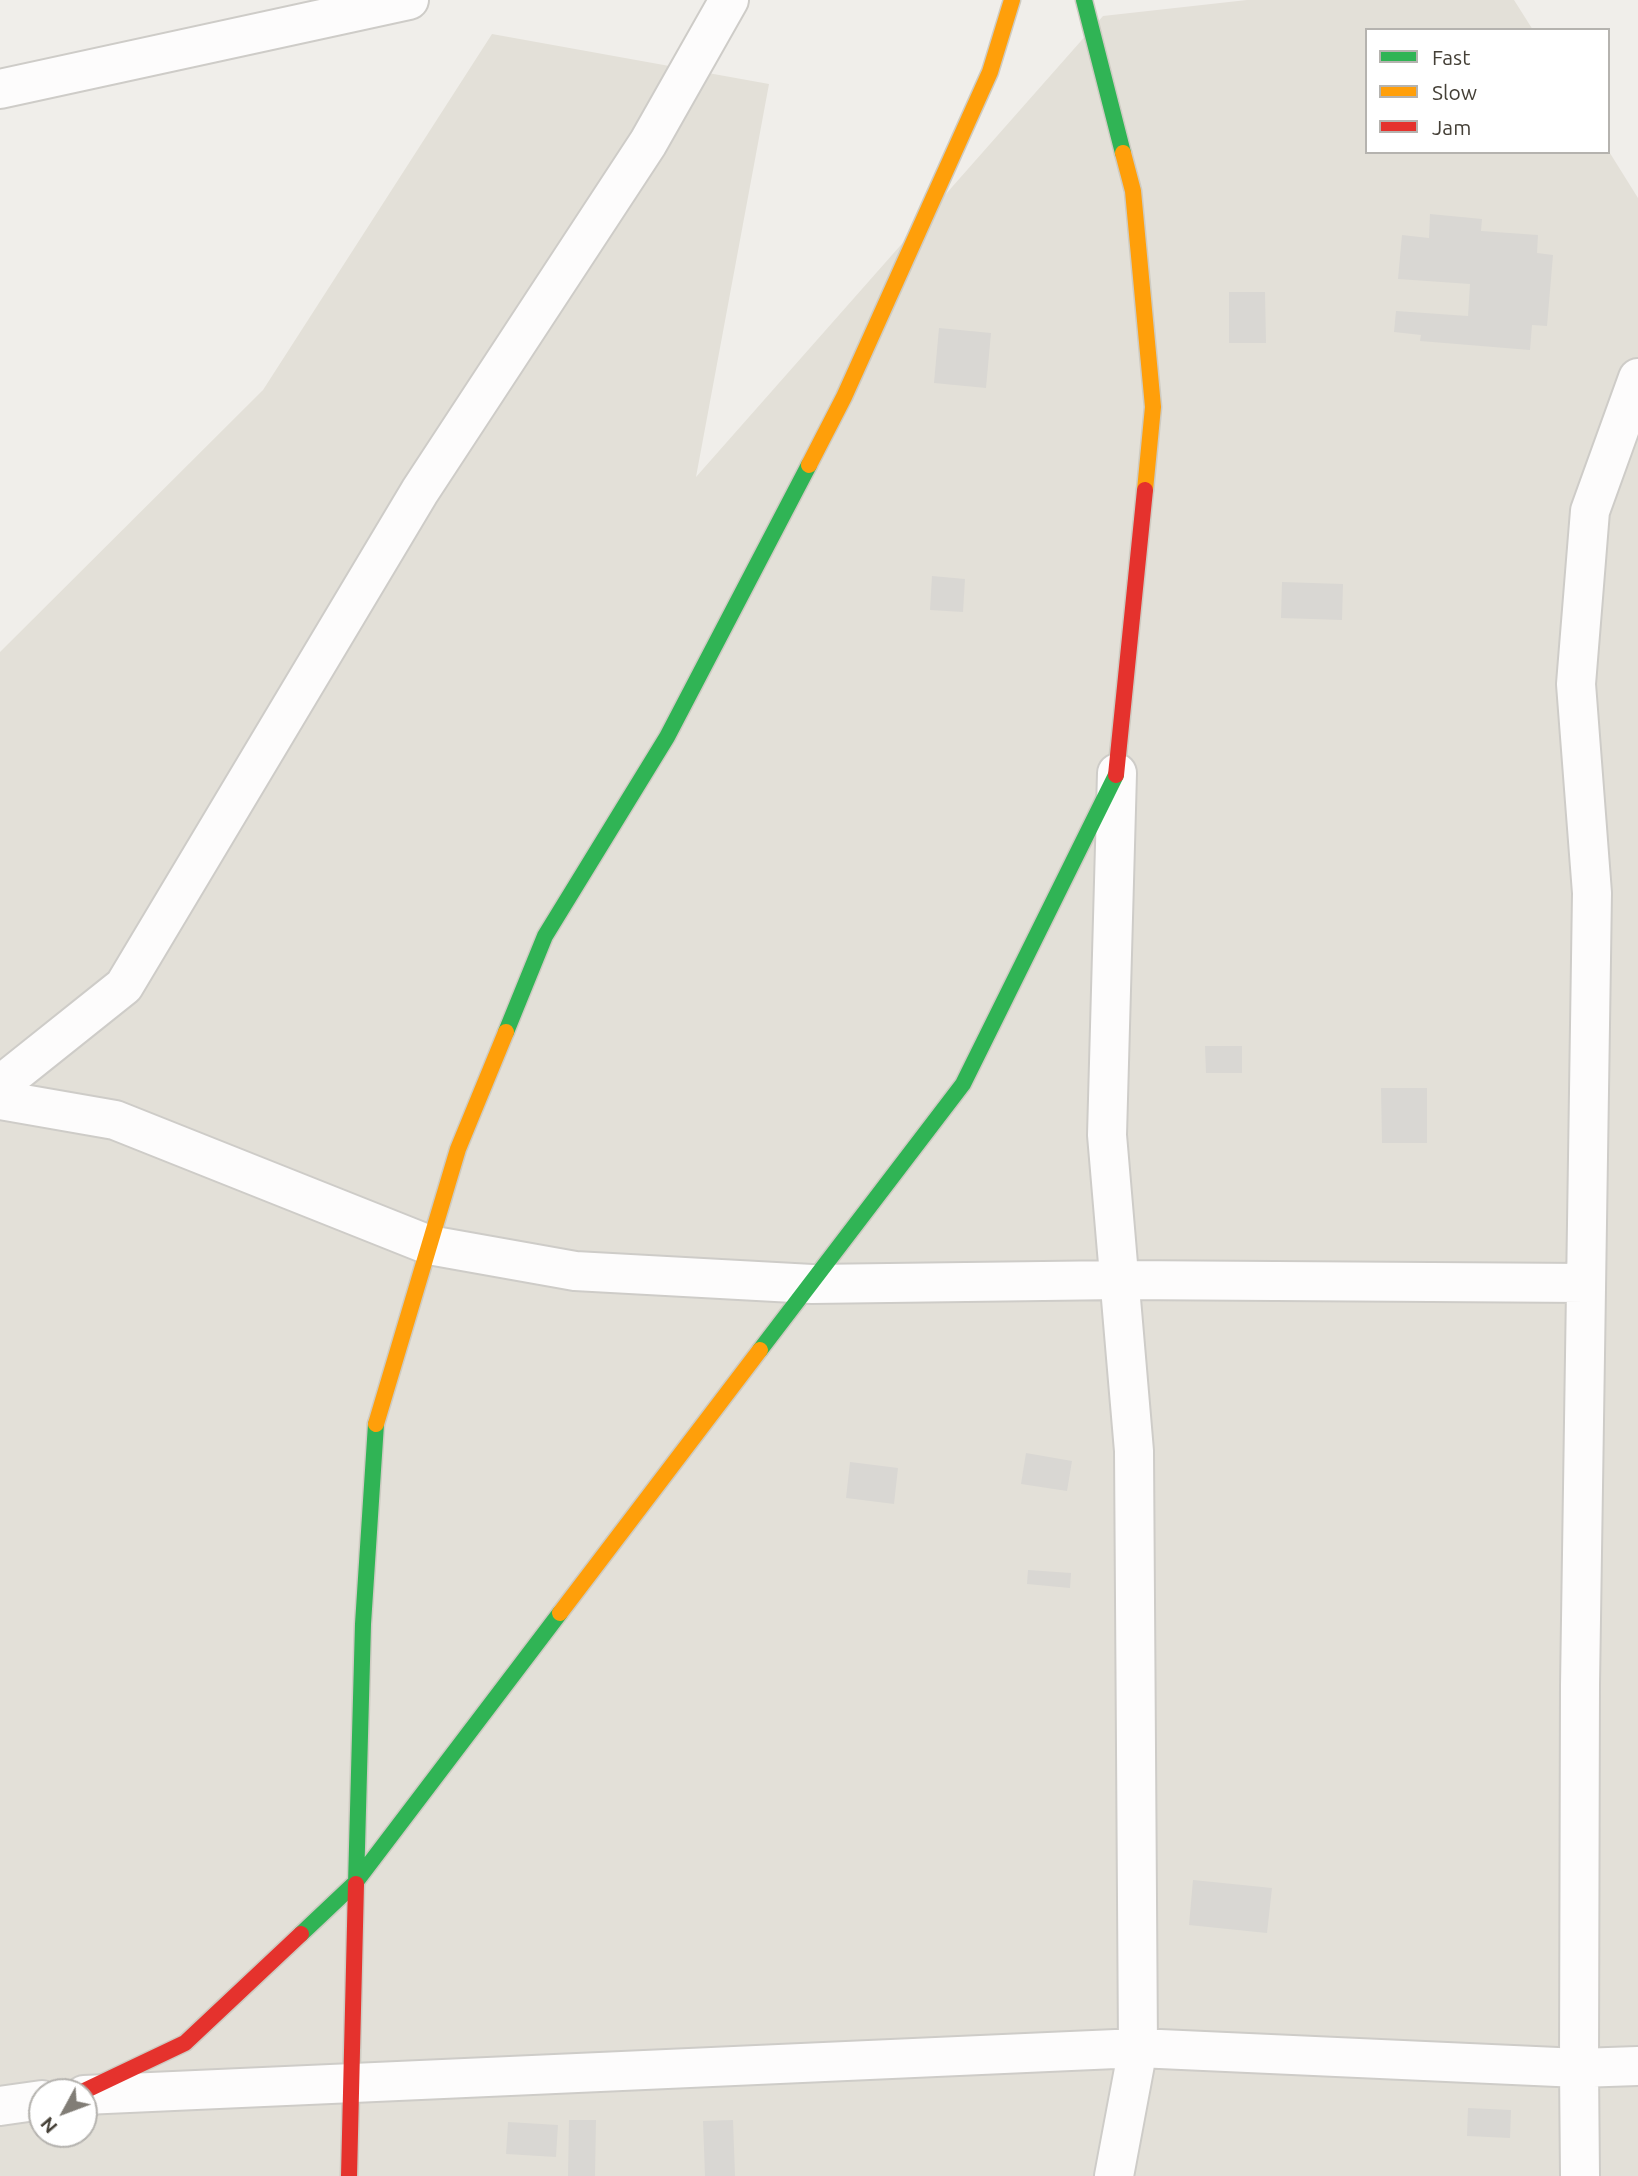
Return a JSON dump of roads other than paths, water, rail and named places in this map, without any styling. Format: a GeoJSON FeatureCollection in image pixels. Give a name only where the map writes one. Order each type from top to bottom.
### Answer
{"type":"FeatureCollection","features":[{"type":"Feature","properties":{"kind":"street"},"geometry":{"type":"LineString","coordinates":[[0,89],[409,0]]}},
{"type":"Feature","properties":{"kind":"street"},"geometry":{"type":"LineString","coordinates":[[0,1086],[124,986],[420,492],[649,143],[729,0]]}},
{"type":"Feature","properties":{"kind":"street"},"geometry":{"type":"LineString","coordinates":[[349,2176],[363,1624],[376,1418],[458,1149],[545,936],[667,737],[844,397],[990,72],[1012,0]]}},
{"type":"Feature","properties":{"kind":"street"},"geometry":{"type":"LineString","coordinates":[[1084,0],[1133,191],[1153,407],[1117,773],[1107,1135],[1134,1451],[1138,2048],[1114,2176]]}},
{"type":"Feature","properties":{"kind":"street"},"geometry":{"type":"LineString","coordinates":[[1580,2176],[1580,1685],[1592,893],[1576,684],[1590,511],[1638,378]]}},
{"type":"Feature","properties":{"kind":"street"},"geometry":{"type":"LineString","coordinates":[[98,2086],[185,2043],[355,1883],[962,1084],[1117,773]]}},
{"type":"Feature","properties":{"kind":"street"},"geometry":{"type":"LineString","coordinates":[[0,1100],[115,1120],[429,1245],[575,1271],[812,1283],[1120,1280],[1586,1283]]}},
{"type":"Feature","properties":{"kind":"street"},"geometry":{"type":"LineString","coordinates":[[98,2092],[1138,2048],[1578,2068],[1638,2066]]}},
{"type":"Feature","properties":{"kind":"street"},"geometry":{"type":"LineString","coordinates":[[0,2106],[28,2102]]}}]}
